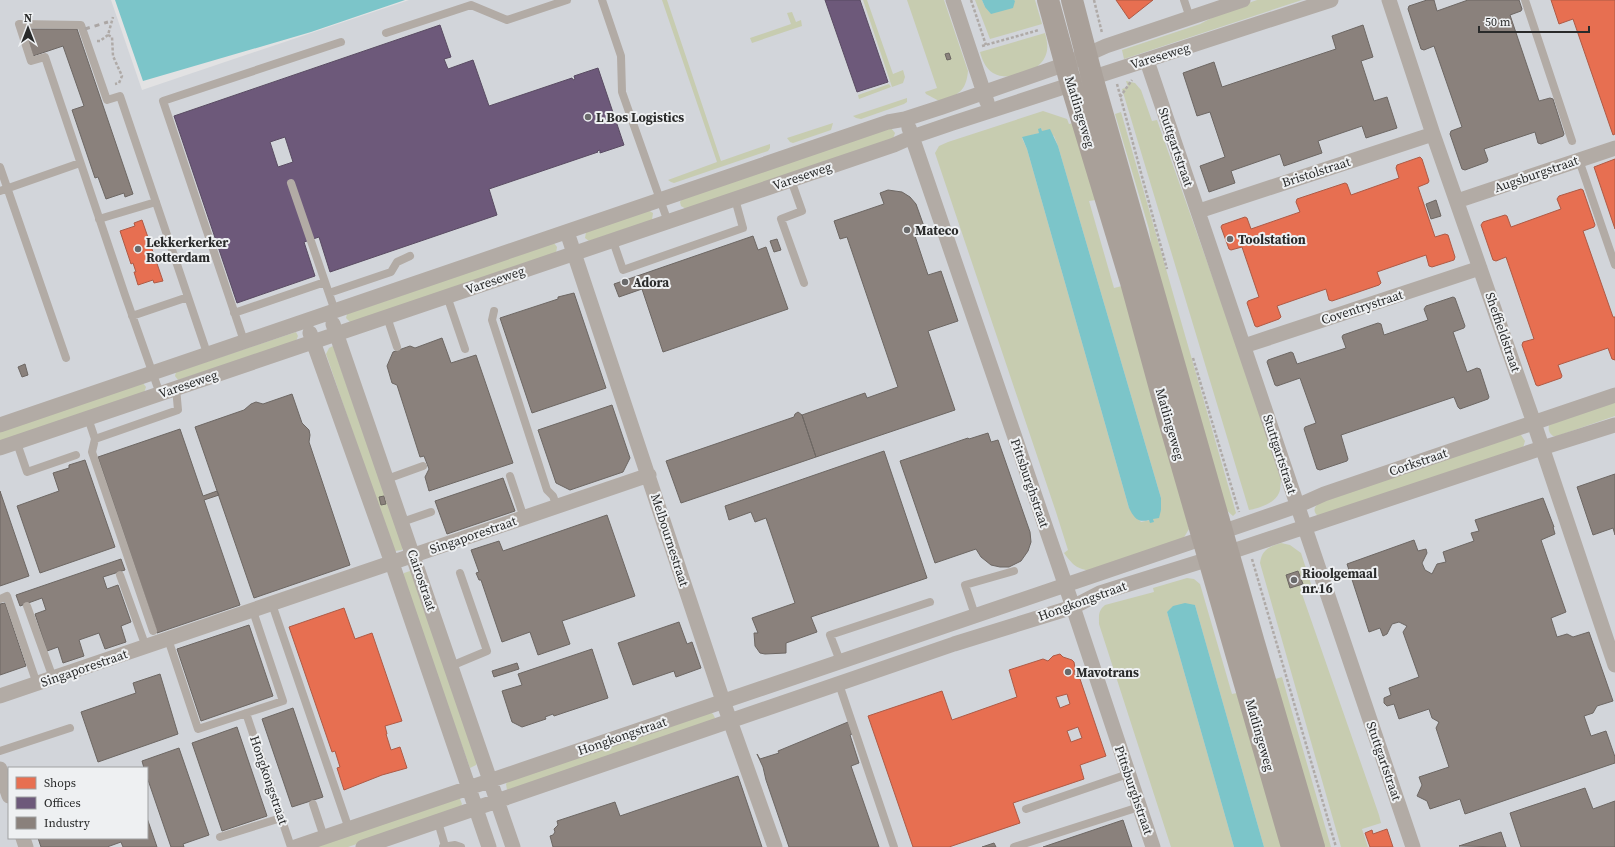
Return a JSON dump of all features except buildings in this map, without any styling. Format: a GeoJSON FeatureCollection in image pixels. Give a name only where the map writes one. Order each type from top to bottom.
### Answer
{"type":"FeatureCollection","features":[{"type":"Feature","properties":{"kind":"main road","name":"Matlingeweg"},"geometry":{"type":"LineString","coordinates":[[1048,0],[1131,282],[1212,534],[1229,553],[1314,847]]}},
{"type":"Feature","properties":{"kind":"main road","name":"Matlingeweg"},"geometry":{"type":"LineString","coordinates":[[1082,11],[1087,55],[1092,77],[1212,534]]}},
{"type":"Feature","properties":{"kind":"main road","name":"Matlingeweg"},"geometry":{"type":"LineString","coordinates":[[1229,553],[1292,847]]}},
{"type":"Feature","properties":{"kind":"street"},"geometry":{"type":"LineString","coordinates":[[953,0],[990,111]]}},
{"type":"Feature","properties":{"kind":"street","name":"Vareseweg"},"geometry":{"type":"LineString","coordinates":[[0,448],[313,341],[613,241],[990,111],[1069,74],[1087,55],[1106,46],[1243,0]]}},
{"type":"Feature","properties":{"kind":"street","name":"Vareseweg"},"geometry":{"type":"LineString","coordinates":[[0,425],[888,122],[905,119],[984,93],[1069,74],[1092,77],[1147,61],[1331,0]]}},
{"type":"Feature","properties":{"kind":"street","name":"Sheffieldstraat"},"geometry":{"type":"LineString","coordinates":[[1389,0],[1433,134],[1534,423],[1615,665]]}},
{"type":"Feature","properties":{"kind":"street","name":"Stuttgartstraat"},"geometry":{"type":"LineString","coordinates":[[1147,61],[1413,847]]}},
{"type":"Feature","properties":{"kind":"street","name":"Pittsburghstraat"},"geometry":{"type":"LineString","coordinates":[[905,119],[1073,607],[1153,847]]}},
{"type":"Feature","properties":{"kind":"street","name":"Bristolstraat"},"geometry":{"type":"LineString","coordinates":[[1198,211],[1433,134]]}},
{"type":"Feature","properties":{"kind":"street","name":"Augsburgstraat"},"geometry":{"type":"LineString","coordinates":[[1457,201],[1615,148]]}},
{"type":"Feature","properties":{"kind":"street","name":"Melbournestraat"},"geometry":{"type":"LineString","coordinates":[[567,232],[723,701],[776,847]]}},
{"type":"Feature","properties":{"kind":"street","name":"Coventrystraat"},"geometry":{"type":"LineString","coordinates":[[1244,346],[1480,268]]}},
{"type":"Feature","properties":{"kind":"street","name":"Cairostraat"},"geometry":{"type":"LineString","coordinates":[[333,312],[337,334],[513,847]]}},
{"type":"Feature","properties":{"kind":"street","name":"Cairostraat"},"geometry":{"type":"LineString","coordinates":[[306,320],[392,563],[489,847]]}},
{"type":"Feature","properties":{"kind":"street","name":"Corkstraat"},"geometry":{"type":"LineString","coordinates":[[1212,534],[1297,506],[1324,494],[1615,395]]}},
{"type":"Feature","properties":{"kind":"street","name":"Corkstraat"},"geometry":{"type":"LineString","coordinates":[[1229,553],[1615,425]]}},
{"type":"Feature","properties":{"kind":"street","name":"Singaporestraat"},"geometry":{"type":"LineString","coordinates":[[0,696],[649,476]]}},
{"type":"Feature","properties":{"kind":"street","name":"Hongkongstraat"},"geometry":{"type":"LineString","coordinates":[[295,847],[1212,534]]}},
{"type":"Feature","properties":{"kind":"street","name":"Hongkongstraat"},"geometry":{"type":"LineString","coordinates":[[363,847],[731,722],[954,644],[1073,607],[1100,593],[1229,553]]}},
{"type":"Feature","properties":{"kind":"street"},"geometry":{"type":"LineString","coordinates":[[948,624],[954,644]]}},
{"type":"Feature","properties":{"kind":"street"},"geometry":{"type":"LineString","coordinates":[[0,769],[8,793]]}},
{"type":"Feature","properties":{"kind":"lane"},"geometry":{"type":"LineString","coordinates":[[386,33],[471,5],[507,20],[567,0]]}},
{"type":"Feature","properties":{"kind":"lane"},"geometry":{"type":"LineString","coordinates":[[602,0],[620,56],[622,92],[668,222]]}},
{"type":"Feature","properties":{"kind":"lane"},"geometry":{"type":"LineString","coordinates":[[1184,0],[1190,18]]}},
{"type":"Feature","properties":{"kind":"lane"},"geometry":{"type":"LineString","coordinates":[[1525,0],[1572,141]]}},
{"type":"Feature","properties":{"kind":"lane"},"geometry":{"type":"LineString","coordinates":[[160,394],[132,316],[45,56],[31,61],[19,24],[81,25],[107,100],[120,96],[208,353]]}},
{"type":"Feature","properties":{"kind":"lane"},"geometry":{"type":"LineString","coordinates":[[244,342],[163,101],[341,42]]}},
{"type":"Feature","properties":{"kind":"lane"},"geometry":{"type":"LineString","coordinates":[[1579,160],[1615,265]]}},
{"type":"Feature","properties":{"kind":"lane"},"geometry":{"type":"LineString","coordinates":[[4,189],[80,163]]}},
{"type":"Feature","properties":{"kind":"lane"},"geometry":{"type":"LineString","coordinates":[[0,167],[4,189],[66,358]]}},
{"type":"Feature","properties":{"kind":"lane"},"geometry":{"type":"LineString","coordinates":[[791,180],[802,211],[781,219],[804,284]]}},
{"type":"Feature","properties":{"kind":"lane"},"geometry":{"type":"LineString","coordinates":[[291,183],[329,292],[333,312]]}},
{"type":"Feature","properties":{"kind":"lane"},"geometry":{"type":"LineString","coordinates":[[613,241],[623,270],[743,228],[734,199]]}},
{"type":"Feature","properties":{"kind":"lane"},"geometry":{"type":"LineString","coordinates":[[99,219],[156,202]]}},
{"type":"Feature","properties":{"kind":"lane"},"geometry":{"type":"LineString","coordinates":[[329,292],[391,272],[397,262],[410,256]]}},
{"type":"Feature","properties":{"kind":"lane"},"geometry":{"type":"LineString","coordinates":[[234,313],[325,282]]}},
{"type":"Feature","properties":{"kind":"lane"},"geometry":{"type":"LineString","coordinates":[[447,296],[465,349]]}},
{"type":"Feature","properties":{"kind":"lane"},"geometry":{"type":"LineString","coordinates":[[132,316],[188,297]]}},
{"type":"Feature","properties":{"kind":"lane"},"geometry":{"type":"LineString","coordinates":[[494,311],[492,320],[547,490],[553,496],[557,507]]}},
{"type":"Feature","properties":{"kind":"lane"},"geometry":{"type":"LineString","coordinates":[[387,317],[397,347]]}},
{"type":"Feature","properties":{"kind":"lane"},"geometry":{"type":"LineString","coordinates":[[95,439],[178,410],[176,388]]}},
{"type":"Feature","properties":{"kind":"lane"},"geometry":{"type":"LineString","coordinates":[[88,418],[95,439],[92,452],[153,630]]}},
{"type":"Feature","properties":{"kind":"lane"},"geometry":{"type":"LineString","coordinates":[[17,443],[27,472],[76,455]]}},
{"type":"Feature","properties":{"kind":"lane"},"geometry":{"type":"LineString","coordinates":[[387,479],[423,466]]}},
{"type":"Feature","properties":{"kind":"lane"},"geometry":{"type":"LineString","coordinates":[[510,476],[524,518]]}},
{"type":"Feature","properties":{"kind":"lane"},"geometry":{"type":"LineString","coordinates":[[402,522],[431,512]]}},
{"type":"Feature","properties":{"kind":"lane"},"geometry":{"type":"LineString","coordinates":[[975,615],[965,585],[1014,571]]}},
{"type":"Feature","properties":{"kind":"lane"},"geometry":{"type":"LineString","coordinates":[[451,666],[487,651],[460,573]]}},
{"type":"Feature","properties":{"kind":"lane"},"geometry":{"type":"LineString","coordinates":[[120,575],[146,647]]}},
{"type":"Feature","properties":{"kind":"lane"},"geometry":{"type":"LineString","coordinates":[[0,599],[8,596],[37,684]]}},
{"type":"Feature","properties":{"kind":"lane"},"geometry":{"type":"LineString","coordinates":[[840,661],[830,635],[930,602]]}},
{"type":"Feature","properties":{"kind":"lane"},"geometry":{"type":"LineString","coordinates":[[272,604],[349,829]]}},
{"type":"Feature","properties":{"kind":"lane"},"geometry":{"type":"LineString","coordinates":[[27,606],[52,678]]}},
{"type":"Feature","properties":{"kind":"lane"},"geometry":{"type":"LineString","coordinates":[[168,639],[198,729],[283,701],[253,611]]}},
{"type":"Feature","properties":{"kind":"lane"},"geometry":{"type":"LineString","coordinates":[[839,684],[894,847]]}},
{"type":"Feature","properties":{"kind":"lane","name":"Hongkongstraat"},"geometry":{"type":"LineString","coordinates":[[246,713],[291,847]]}},
{"type":"Feature","properties":{"kind":"lane"},"geometry":{"type":"LineString","coordinates":[[0,751],[70,728]]}},
{"type":"Feature","properties":{"kind":"lane"},"geometry":{"type":"LineString","coordinates":[[1026,809],[1128,774]]}},
{"type":"Feature","properties":{"kind":"lane"},"geometry":{"type":"LineString","coordinates":[[312,804],[324,837]]}},
{"type":"Feature","properties":{"kind":"lane"},"geometry":{"type":"LineString","coordinates":[[1014,847],[1139,807]]}},
{"type":"Feature","properties":{"kind":"lane"},"geometry":{"type":"LineString","coordinates":[[220,837],[281,818]]}},
{"type":"Feature","properties":{"kind":"lane"},"geometry":{"type":"LineString","coordinates":[[438,822],[444,846],[456,844],[461,847]]}},
{"type":"Feature","properties":{"kind":"path"},"geometry":{"type":"LineString","coordinates":[[971,0],[986,45]]}},
{"type":"Feature","properties":{"kind":"path"},"geometry":{"type":"LineString","coordinates":[[1094,0],[1082,11],[1106,46]]}},
{"type":"Feature","properties":{"kind":"path"},"geometry":{"type":"LineString","coordinates":[[85,37],[94,41],[100,41],[108,35],[113,17]]}},
{"type":"Feature","properties":{"kind":"path"},"geometry":{"type":"LineString","coordinates":[[970,51],[986,45],[1056,26]]}},
{"type":"Feature","properties":{"kind":"path"},"geometry":{"type":"LineString","coordinates":[[104,91],[120,83],[122,76],[113,56],[112,37],[108,35]]}},
{"type":"Feature","properties":{"kind":"path"},"geometry":{"type":"LineString","coordinates":[[1113,70],[1168,271]]}},
{"type":"Feature","properties":{"kind":"path"},"geometry":{"type":"LineString","coordinates":[[1192,353],[1242,525]]}},
{"type":"Feature","properties":{"kind":"path"},"geometry":{"type":"LineString","coordinates":[[1229,553],[1336,847]]}},
{"type":"Feature","properties":{"kind":"shaded area"},"geometry":{"type":"Polygon","coordinates":[[[0,0],[111,0],[142,90],[409,0],[1615,0],[1615,847],[0,847],[0,0]]]}},
{"type":"Feature","properties":{"kind":"green space"},"geometry":{"type":"Polygon","coordinates":[[[662,0],[667,0],[721,161],[770,144],[768,151],[674,183],[668,180],[717,162],[662,0]]]}},
{"type":"Feature","properties":{"kind":"green space"},"geometry":{"type":"Polygon","coordinates":[[[863,0],[867,0],[893,74],[903,70],[905,77],[903,83],[892,87],[863,0]]]}},
{"type":"Feature","properties":{"kind":"green space"},"geometry":{"type":"Polygon","coordinates":[[[907,0],[944,0],[968,71],[963,88],[952,97],[941,102],[925,92],[937,88],[907,0]]]}},
{"type":"Feature","properties":{"kind":"green space"},"geometry":{"type":"Polygon","coordinates":[[[975,0],[982,0],[985,7],[1014,0],[1035,0],[1042,24],[990,39],[975,0]]]}},
{"type":"Feature","properties":{"kind":"green space"},"geometry":{"type":"Polygon","coordinates":[[[1257,0],[1302,0],[1124,59],[1122,50],[1200,24],[1223,12],[1257,0]]]}},
{"type":"Feature","properties":{"kind":"green space"},"geometry":{"type":"Polygon","coordinates":[[[792,12],[796,22],[801,20],[802,26],[752,43],[750,38],[791,24],[787,13],[792,12]]]}},
{"type":"Feature","properties":{"kind":"green space"},"geometry":{"type":"Polygon","coordinates":[[[1045,33],[1047,48],[1045,57],[1036,68],[1022,74],[1006,77],[993,73],[986,66],[980,52],[1045,33]]]}},
{"type":"Feature","properties":{"kind":"green space"},"geometry":{"type":"Polygon","coordinates":[[[1126,81],[1135,83],[1141,90],[1152,121],[1157,120],[1257,403],[1281,480],[1280,491],[1277,497],[1270,503],[1257,508],[1249,510],[1122,89],[1128,87],[1126,81]]]}},
{"type":"Feature","properties":{"kind":"green space"},"geometry":{"type":"Polygon","coordinates":[[[889,84],[891,87],[859,99],[858,95],[889,84]]]}},
{"type":"Feature","properties":{"kind":"green space"},"geometry":{"type":"Polygon","coordinates":[[[907,98],[907,102],[904,104],[861,119],[853,116],[907,98]]]}},
{"type":"Feature","properties":{"kind":"green space"},"geometry":{"type":"Polygon","coordinates":[[[1043,111],[1067,119],[1069,124],[1078,122],[1096,200],[1089,201],[1114,288],[1126,285],[1189,529],[1183,539],[1092,571],[1075,566],[1064,553],[1068,550],[1056,512],[935,153],[939,146],[1043,111]],[[1041,128],[1039,133],[1022,138],[1027,149],[1129,508],[1141,522],[1150,520],[1150,523],[1161,510],[1161,498],[1058,146],[1054,136],[1042,131],[1041,128]]]}},
{"type":"Feature","properties":{"kind":"green space"},"geometry":{"type":"Polygon","coordinates":[[[1121,112],[1236,513],[1233,516],[1224,508],[1155,270],[1149,229],[1115,114],[1121,112]]]}},
{"type":"Feature","properties":{"kind":"green space"},"geometry":{"type":"Polygon","coordinates":[[[833,123],[831,130],[793,143],[787,138],[833,123]]]}},
{"type":"Feature","properties":{"kind":"green space"},"geometry":{"type":"Polygon","coordinates":[[[891,128],[895,133],[893,139],[686,209],[681,206],[680,202],[682,199],[891,128]]]}},
{"type":"Feature","properties":{"kind":"green space"},"geometry":{"type":"Polygon","coordinates":[[[648,210],[653,213],[652,220],[589,241],[585,238],[586,232],[648,210]]]}},
{"type":"Feature","properties":{"kind":"green space"},"geometry":{"type":"Polygon","coordinates":[[[554,243],[557,247],[556,253],[351,323],[346,318],[347,314],[554,243]]]}},
{"type":"Feature","properties":{"kind":"green space"},"geometry":{"type":"Polygon","coordinates":[[[296,332],[298,336],[296,341],[178,380],[175,376],[176,372],[296,332]]]}},
{"type":"Feature","properties":{"kind":"green space"},"geometry":{"type":"Polygon","coordinates":[[[333,346],[403,547],[402,550],[395,551],[392,547],[326,354],[329,348],[333,346]]]}},
{"type":"Feature","properties":{"kind":"green space"},"geometry":{"type":"Polygon","coordinates":[[[143,383],[146,387],[144,393],[0,443],[0,429],[143,383]]]}},
{"type":"Feature","properties":{"kind":"green space"},"geometry":{"type":"Polygon","coordinates":[[[1615,401],[1615,416],[1557,436],[1553,436],[1550,433],[1549,425],[1615,401]]]}},
{"type":"Feature","properties":{"kind":"green space"},"geometry":{"type":"Polygon","coordinates":[[[1517,434],[1521,435],[1525,441],[1523,448],[1319,517],[1315,512],[1315,508],[1319,503],[1517,434]]]}},
{"type":"Feature","properties":{"kind":"green space"},"geometry":{"type":"Polygon","coordinates":[[[1281,543],[1290,545],[1301,553],[1312,587],[1301,591],[1379,815],[1381,823],[1362,829],[1368,847],[1341,847],[1260,563],[1262,555],[1266,550],[1281,543]]]}},
{"type":"Feature","properties":{"kind":"green space"},"geometry":{"type":"Polygon","coordinates":[[[410,571],[415,574],[478,760],[476,765],[470,768],[402,578],[404,573],[410,571]]]}},
{"type":"Feature","properties":{"kind":"green space"},"geometry":{"type":"Polygon","coordinates":[[[1187,578],[1194,579],[1200,584],[1232,694],[1242,692],[1288,847],[1264,847],[1195,605],[1167,612],[1234,847],[1171,847],[1099,624],[1099,616],[1101,609],[1105,605],[1154,592],[1153,588],[1187,578]]]}},
{"type":"Feature","properties":{"kind":"green space"},"geometry":{"type":"Polygon","coordinates":[[[1282,677],[1331,847],[1319,847],[1272,680],[1282,677]]]}},
{"type":"Feature","properties":{"kind":"green space"},"geometry":{"type":"Polygon","coordinates":[[[709,711],[715,718],[713,722],[507,790],[506,784],[510,779],[709,711]]]}},
{"type":"Feature","properties":{"kind":"green space"},"geometry":{"type":"Polygon","coordinates":[[[456,797],[460,799],[462,804],[459,809],[348,847],[310,847],[456,797]]]}},
{"type":"Feature","properties":{"kind":"water"},"geometry":{"type":"Polygon","coordinates":[[[115,0],[405,0],[311,32],[143,81],[115,0]]]}},
{"type":"Feature","properties":{"kind":"water"},"geometry":{"type":"Polygon","coordinates":[[[982,0],[1015,1],[1013,8],[991,14],[985,7],[982,0]]]}},
{"type":"Feature","properties":{"kind":"water"},"geometry":{"type":"Polygon","coordinates":[[[1041,128],[1042,131],[1050,129],[1058,146],[1161,498],[1159,518],[1153,519],[1154,522],[1150,523],[1149,520],[1142,521],[1137,519],[1129,508],[1027,149],[1022,137],[1039,133],[1038,129],[1041,128]]]}},
{"type":"Feature","properties":{"kind":"water"},"geometry":{"type":"Polygon","coordinates":[[[1185,603],[1195,605],[1264,847],[1234,847],[1167,612],[1173,606],[1185,603]]]}},
{"type":"Feature","properties":{"kind":"railway"},"geometry":{"type":"LineString","coordinates":[[85,29],[108,22]]}},
{"type":"Feature","properties":{"kind":"place","name":"L Bos Logistics"},"geometry":{"type":"Point","coordinates":[588,117]}},
{"type":"Feature","properties":{"kind":"place","name":"Mateco"},"geometry":{"type":"Point","coordinates":[907,230]}},
{"type":"Feature","properties":{"kind":"place","name":"Toolstation"},"geometry":{"type":"Point","coordinates":[1230,239]}},
{"type":"Feature","properties":{"kind":"place","name":"Lekkerkerker Rotterdam"},"geometry":{"type":"Point","coordinates":[138,249]}},
{"type":"Feature","properties":{"kind":"place","name":"Adora"},"geometry":{"type":"Point","coordinates":[625,282]}},
{"type":"Feature","properties":{"kind":"place","name":"Rioolgemaal nr.16"},"geometry":{"type":"Point","coordinates":[1294,580]}},
{"type":"Feature","properties":{"kind":"place","name":"Mavotrans"},"geometry":{"type":"Point","coordinates":[1068,672]}}]}
